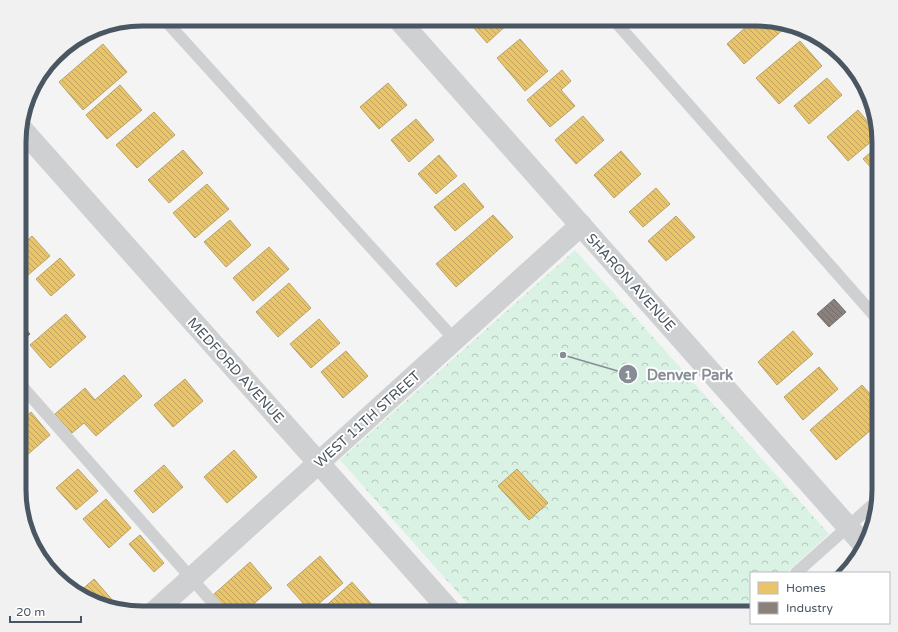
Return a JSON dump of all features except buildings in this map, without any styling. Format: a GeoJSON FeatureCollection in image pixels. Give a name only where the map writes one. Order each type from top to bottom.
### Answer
{"type":"FeatureCollection","features":[{"type":"Feature","properties":{"kind":"street","name":"SHARON AVENUE"},"geometry":{"type":"LineString","coordinates":[[404,26],[860,540]]}},
{"type":"Feature","properties":{"kind":"street","name":"MEDFORD AVENUE"},"geometry":{"type":"LineString","coordinates":[[27,134],[446,606]]}},
{"type":"Feature","properties":{"kind":"street","name":"WEST 11TH STREET"},"geometry":{"type":"LineString","coordinates":[[161,606],[581,225]]}},
{"type":"Feature","properties":{"kind":"lane"},"geometry":{"type":"LineString","coordinates":[[170,26],[454,340]]}},
{"type":"Feature","properties":{"kind":"lane"},"geometry":{"type":"LineString","coordinates":[[618,26],[872,313]]}},
{"type":"Feature","properties":{"kind":"lane"},"geometry":{"type":"LineString","coordinates":[[26,391],[216,606]]}},
{"type":"Feature","properties":{"kind":"lane"},"geometry":{"type":"LineString","coordinates":[[797,572],[871,505]]}},
{"type":"Feature","properties":{"kind":"green space"},"geometry":{"type":"Polygon","coordinates":[[[575,250],[829,534],[787,572],[750,572],[749,606],[470,606],[340,460],[575,250]]]}},
{"type":"Feature","properties":{"kind":"place","name":"Denver Park"},"geometry":{"type":"Point","coordinates":[563,355]}}]}
